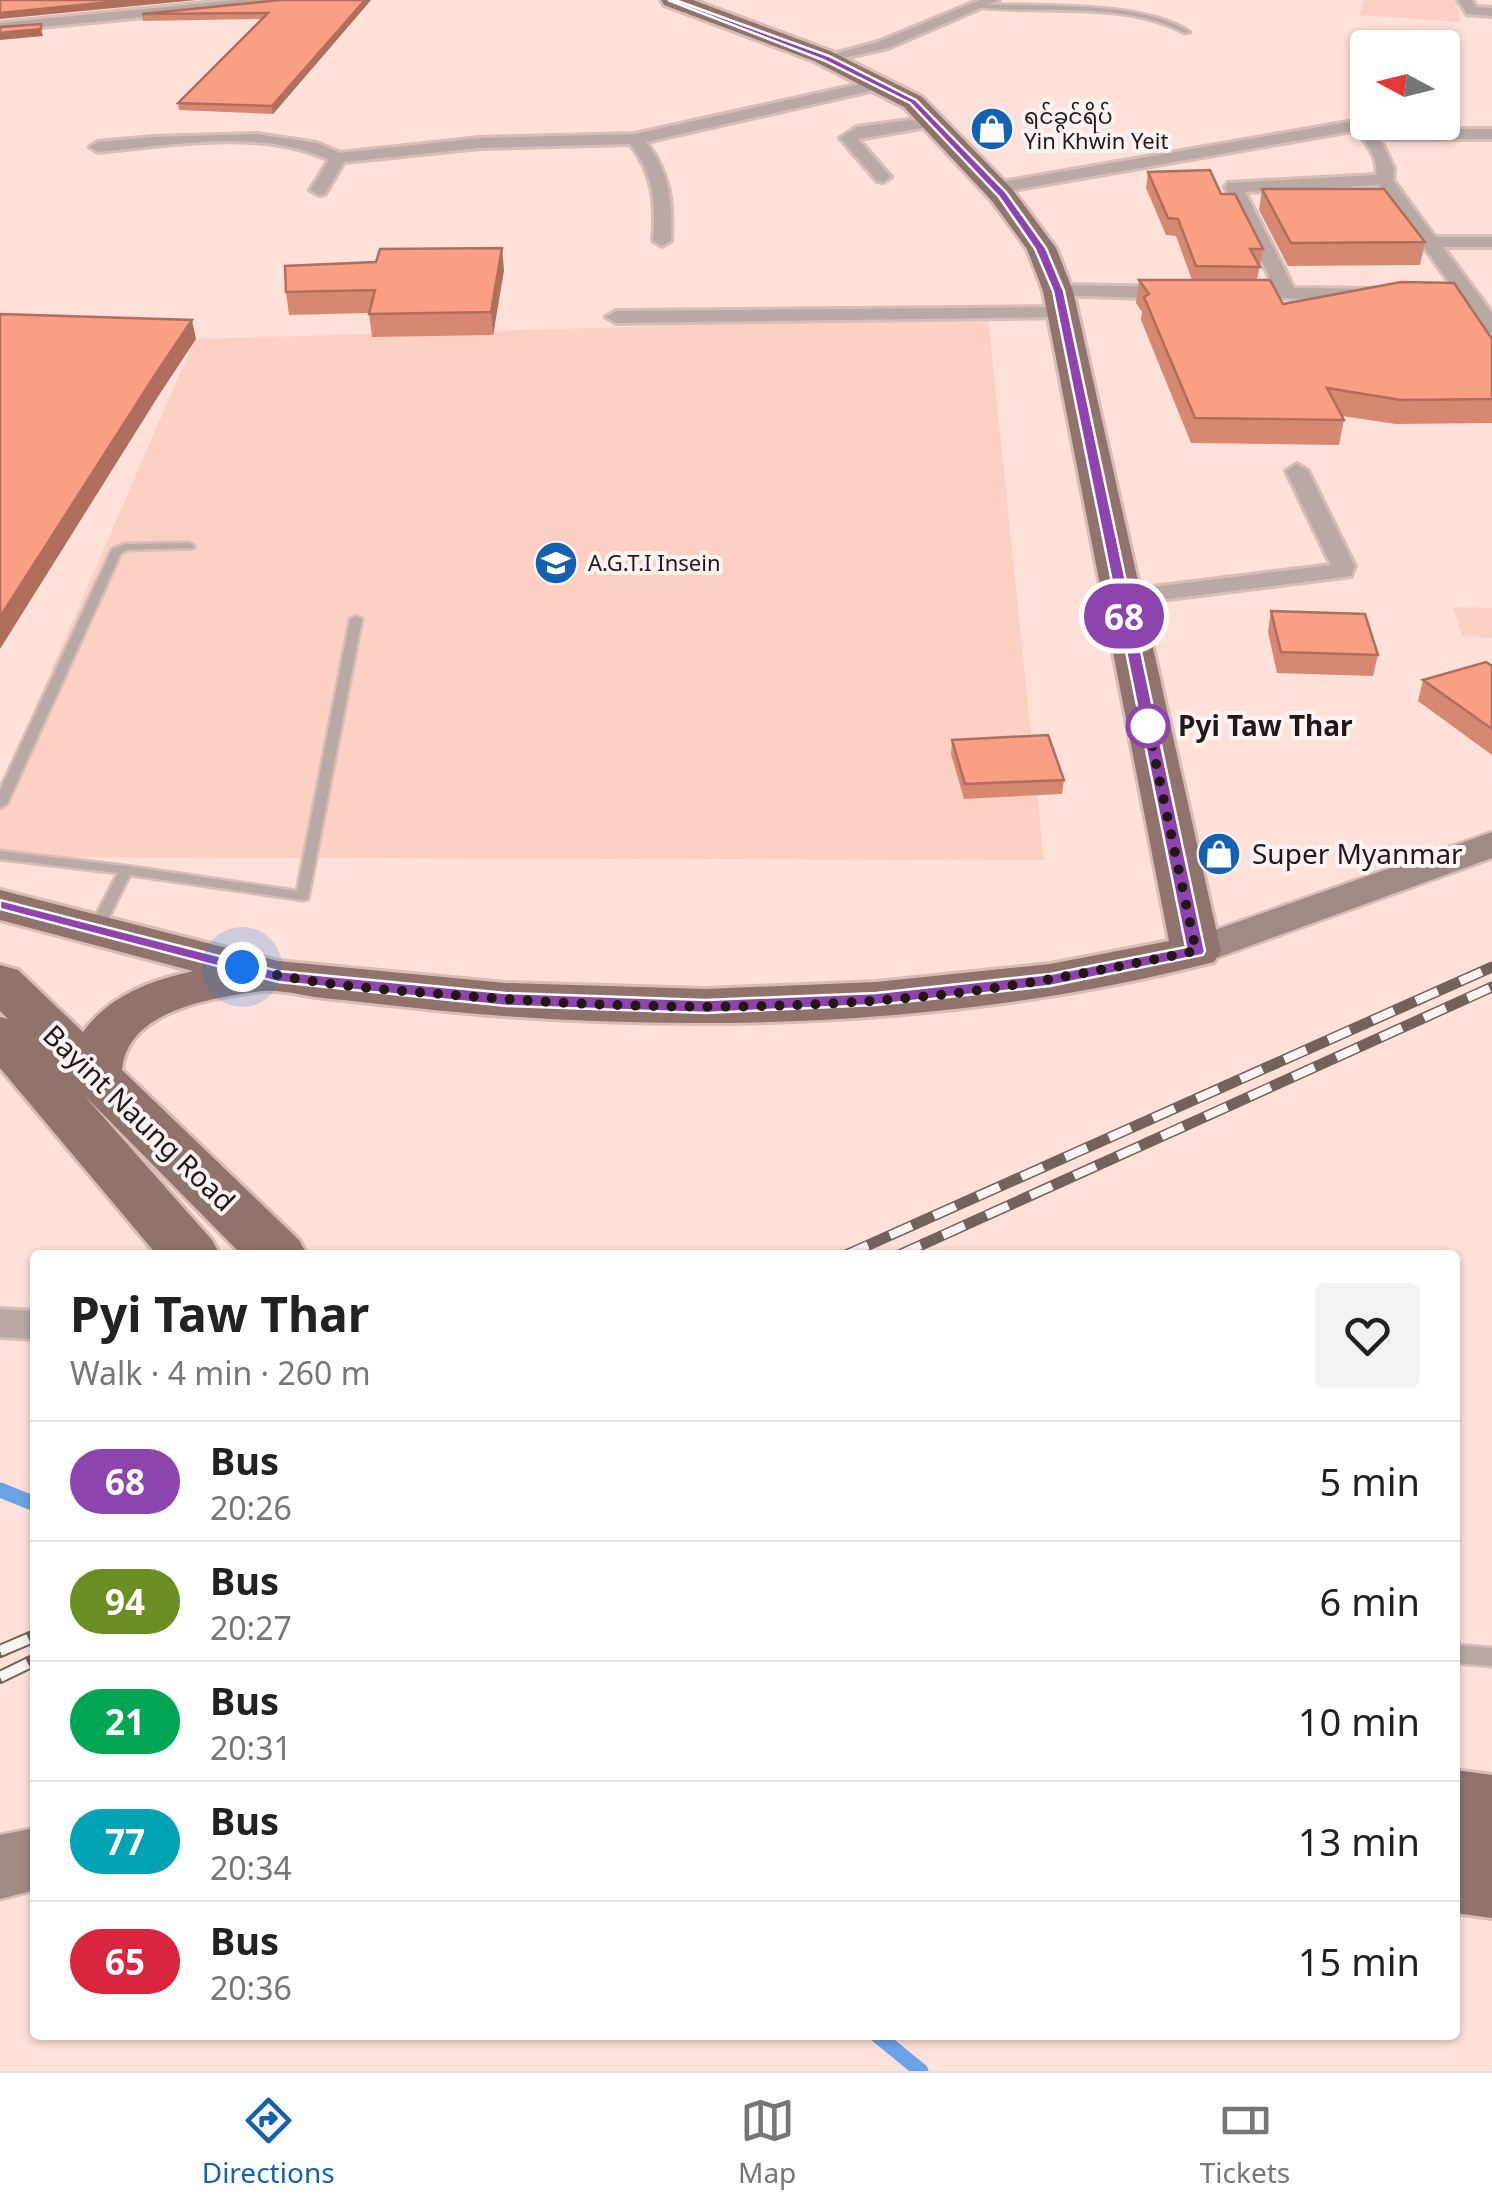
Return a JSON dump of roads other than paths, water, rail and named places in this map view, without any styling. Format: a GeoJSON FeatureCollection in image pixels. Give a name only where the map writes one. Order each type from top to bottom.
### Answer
{"type":"FeatureCollection","features":[{"type":"Feature","properties":{"kind":"main road"},"geometry":{"type":"LineString","coordinates":[[672,0],[826,58],[913,102],[996,188],[1041,248],[1060,302],[1196,951]]}},
{"type":"Feature","properties":{"kind":"main road"},"geometry":{"type":"LineString","coordinates":[[0,906],[278,976],[506,1000],[706,1006],[968,991],[1050,980],[1196,951],[1492,844]]}},
{"type":"Feature","properties":{"kind":"main road"},"geometry":{"type":"LineString","coordinates":[[95,1078],[100,1048],[124,1022],[150,1004],[177,990],[239,978],[278,976]]}},
{"type":"Feature","properties":{"kind":"main road","name":"Bayint Naung Road"},"geometry":{"type":"LineString","coordinates":[[0,981],[273,1250]]}},
{"type":"Feature","properties":{"kind":"main road","name":"Bayint Naung Road"},"geometry":{"type":"LineString","coordinates":[[0,1034],[187,1250]]}},
{"type":"Feature","properties":{"kind":"main road"},"geometry":{"type":"LineString","coordinates":[[1460,1806],[1492,1810]]}},
{"type":"Feature","properties":{"kind":"main road"},"geometry":{"type":"LineString","coordinates":[[0,1866],[30,1860]]}},
{"type":"Feature","properties":{"kind":"main road"},"geometry":{"type":"LineString","coordinates":[[1460,1877],[1492,1882]]}},
{"type":"Feature","properties":{"kind":"street"},"geometry":{"type":"LineString","coordinates":[[132,12],[146,0]]}},
{"type":"Feature","properties":{"kind":"street"},"geometry":{"type":"LineString","coordinates":[[0,27],[279,0]]}},
{"type":"Feature","properties":{"kind":"street"},"geometry":{"type":"LineString","coordinates":[[826,58],[883,45],[984,3]]}},
{"type":"Feature","properties":{"kind":"street"},"geometry":{"type":"LineString","coordinates":[[1466,26],[1462,12],[1469,5],[1492,12]]}},
{"type":"Feature","properties":{"kind":"street"},"geometry":{"type":"LineString","coordinates":[[32,23],[45,8]]}},
{"type":"Feature","properties":{"kind":"street"},"geometry":{"type":"LineString","coordinates":[[98,148],[164,140],[293,142],[321,148],[338,158],[468,144],[636,139],[883,84]]}},
{"type":"Feature","properties":{"kind":"street"},"geometry":{"type":"LineString","coordinates":[[883,178],[848,138],[857,132],[933,122]]}},
{"type":"Feature","properties":{"kind":"street"},"geometry":{"type":"LineString","coordinates":[[996,188],[1350,127]]}},
{"type":"Feature","properties":{"kind":"street"},"geometry":{"type":"LineString","coordinates":[[1460,134],[1492,134]]}},
{"type":"Feature","properties":{"kind":"street"},"geometry":{"type":"LineString","coordinates":[[636,139],[654,161],[660,176],[665,198],[662,241]]}},
{"type":"Feature","properties":{"kind":"street"},"geometry":{"type":"LineString","coordinates":[[1373,140],[1386,168],[1384,180],[1492,326]]}},
{"type":"Feature","properties":{"kind":"street"},"geometry":{"type":"LineString","coordinates":[[320,190],[338,158]]}},
{"type":"Feature","properties":{"kind":"street"},"geometry":{"type":"LineString","coordinates":[[1288,294],[1234,187],[1384,180]]}},
{"type":"Feature","properties":{"kind":"street"},"geometry":{"type":"LineString","coordinates":[[1430,242],[1492,242]]}},
{"type":"Feature","properties":{"kind":"street"},"geometry":{"type":"LineString","coordinates":[[616,317],[1060,302],[1202,293],[1470,296]]}},
{"type":"Feature","properties":{"kind":"street"},"geometry":{"type":"LineString","coordinates":[[1120,598],[1342,572],[1343,566],[1297,471]]}},
{"type":"Feature","properties":{"kind":"street"},"geometry":{"type":"LineString","coordinates":[[0,1322],[30,1325]]}},
{"type":"Feature","properties":{"kind":"lane"},"geometry":{"type":"LineString","coordinates":[[984,3],[1142,13],[1176,22],[1187,32]]}},
{"type":"Feature","properties":{"kind":"lane"},"geometry":{"type":"LineString","coordinates":[[0,804],[116,552],[125,546],[188,546]]}},
{"type":"Feature","properties":{"kind":"lane"},"geometry":{"type":"LineString","coordinates":[[0,854],[304,896],[356,619]]}},
{"type":"Feature","properties":{"kind":"lane"},"geometry":{"type":"LineString","coordinates":[[96,929],[126,870]]}},
{"type":"Feature","properties":{"kind":"lane"},"geometry":{"type":"LineString","coordinates":[[1460,1655],[1492,1658]]}},
{"type":"Feature","properties":{"kind":"waterway"},"geometry":{"type":"LineString","coordinates":[[0,1490],[30,1502]]}},
{"type":"Feature","properties":{"kind":"waterway"},"geometry":{"type":"LineString","coordinates":[[883,2040],[921,2071]]}},
{"type":"Feature","properties":{"kind":"railway"},"geometry":{"type":"LineString","coordinates":[[857,1250],[1492,967]]}},
{"type":"Feature","properties":{"kind":"railway"},"geometry":{"type":"LineString","coordinates":[[910,1250],[1492,987]]}},
{"type":"Feature","properties":{"kind":"railway"},"geometry":{"type":"LineString","coordinates":[[0,1651],[30,1638]]}},
{"type":"Feature","properties":{"kind":"railway"},"geometry":{"type":"LineString","coordinates":[[0,1677],[30,1662]]}},
{"type":"Feature","properties":{"kind":"place","name":"ရင်ခွင်ရိပ် Yin Khwin Yeit"},"geometry":{"type":"Point","coordinates":[992,129]}},
{"type":"Feature","properties":{"kind":"place","name":"A.G.T.I Insein"},"geometry":{"type":"Point","coordinates":[556,563]}},
{"type":"Feature","properties":{"kind":"place","name":"Pyi Taw Thar"},"geometry":{"type":"Point","coordinates":[1148,726]}},
{"type":"Feature","properties":{"kind":"place","name":"Super Myanmar"},"geometry":{"type":"Point","coordinates":[1219,854]}}]}
